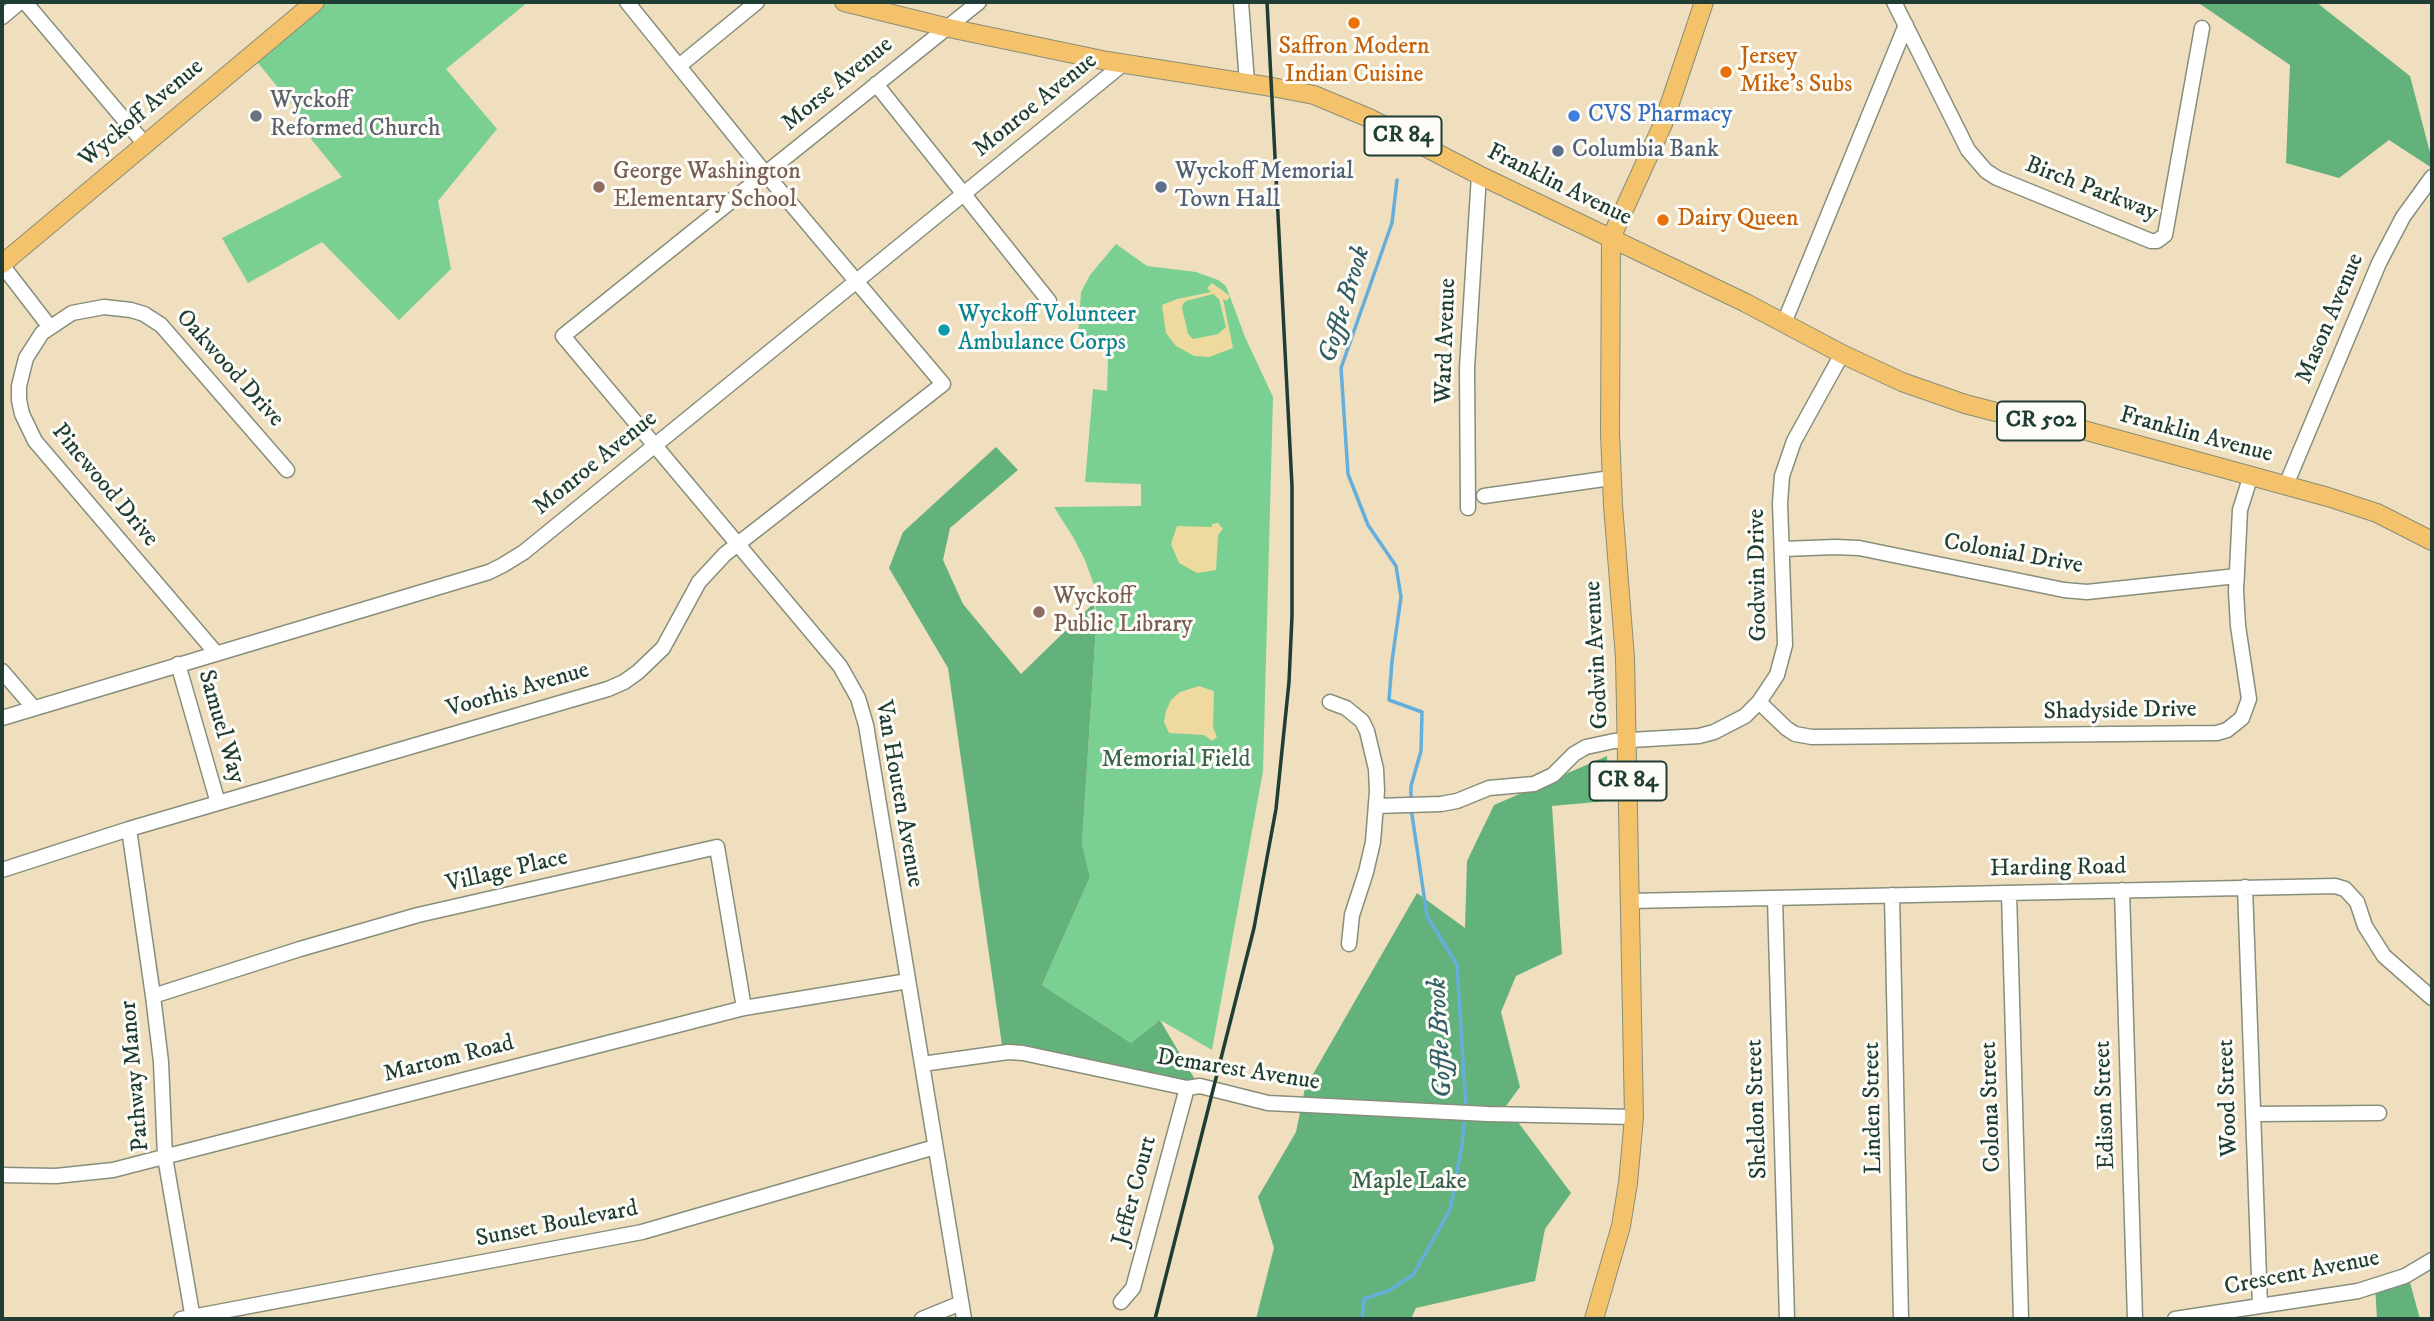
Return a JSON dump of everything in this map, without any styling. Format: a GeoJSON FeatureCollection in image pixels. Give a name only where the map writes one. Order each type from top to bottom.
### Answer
{"type":"FeatureCollection","features":[{"type":"Feature","properties":{"kind":"main road","name":"Wyckoff Avenue"},"geometry":{"type":"LineString","coordinates":[[2,265],[315,2]]}},
{"type":"Feature","properties":{"kind":"main road","name":"Franklin Avenue"},"geometry":{"type":"LineString","coordinates":[[844,2],[1123,64],[1296,91],[1331,102],[1746,303],[1842,354],[1902,382],[1965,404],[2076,428],[2286,485],[2377,513],[2432,541]]}},
{"type":"Feature","properties":{"kind":"main road","name":"Godwin Avenue"},"geometry":{"type":"LineString","coordinates":[[1594,1319],[1621,1226],[1634,1117],[1625,658],[1611,478],[1611,238],[1664,124],[1704,2]]}},
{"type":"Feature","properties":{"kind":"street"},"geometry":{"type":"LineString","coordinates":[[2,18],[23,2],[144,143]]}},
{"type":"Feature","properties":{"kind":"street"},"geometry":{"type":"LineString","coordinates":[[627,2],[855,281]]}},
{"type":"Feature","properties":{"kind":"street"},"geometry":{"type":"LineString","coordinates":[[679,66],[757,2]]}},
{"type":"Feature","properties":{"kind":"street","name":"Morse Avenue"},"geometry":{"type":"LineString","coordinates":[[563,336],[979,2]]}},
{"type":"Feature","properties":{"kind":"street"},"geometry":{"type":"LineString","coordinates":[[1241,2],[1247,83]]}},
{"type":"Feature","properties":{"kind":"street","name":"Birch Parkway"},"geometry":{"type":"LineString","coordinates":[[1894,2],[1968,150],[1986,171],[1997,178],[2157,241],[2165,235],[2202,28]]}},
{"type":"Feature","properties":{"kind":"street"},"geometry":{"type":"LineString","coordinates":[[1784,323],[1906,25]]}},
{"type":"Feature","properties":{"kind":"street","name":"Monroe Avenue"},"geometry":{"type":"LineString","coordinates":[[2,718],[503,565],[524,552],[1123,64]]}},
{"type":"Feature","properties":{"kind":"street"},"geometry":{"type":"LineString","coordinates":[[876,84],[1049,301]]}},
{"type":"Feature","properties":{"kind":"street","name":"Ward Avenue"},"geometry":{"type":"LineString","coordinates":[[1468,508],[1467,368],[1479,175]]}},
{"type":"Feature","properties":{"kind":"street","name":"Mason Avenue"},"geometry":{"type":"LineString","coordinates":[[2286,485],[2379,263],[2403,217],[2432,177]]}},
{"type":"Feature","properties":{"kind":"street"},"geometry":{"type":"LineString","coordinates":[[2,265],[50,326]]}},
{"type":"Feature","properties":{"kind":"street","name":"Voorhis Avenue"},"geometry":{"type":"LineString","coordinates":[[2,870],[129,829],[608,689],[638,673],[663,648],[699,582],[718,561],[943,384],[855,281]]}},
{"type":"Feature","properties":{"kind":"street","name":"Oakwood Drive"},"geometry":{"type":"LineString","coordinates":[[50,326],[72,313],[104,307],[131,310],[156,321],[287,470]]}},
{"type":"Feature","properties":{"kind":"street","name":"Pinewood Drive"},"geometry":{"type":"LineString","coordinates":[[50,326],[33,345],[21,372],[19,400],[27,428],[35,441],[216,653]]}},
{"type":"Feature","properties":{"kind":"street","name":"Van Houten Avenue"},"geometry":{"type":"LineString","coordinates":[[563,336],[840,666],[858,698],[866,724],[964,1319]]}},
{"type":"Feature","properties":{"kind":"street","name":"Godwin Drive"},"geometry":{"type":"LineString","coordinates":[[1376,806],[1457,802],[1489,788],[1534,784],[1553,775],[1574,754],[1586,747],[1600,743],[1699,736],[1714,732],[1745,716],[1759,702],[1777,675],[1785,645],[1780,503],[1785,467],[1794,441],[1842,354]]}},
{"type":"Feature","properties":{"kind":"street","name":"Shadyside Drive"},"geometry":{"type":"LineString","coordinates":[[1759,702],[1794,734],[1812,737],[2217,733],[2227,730],[2242,718],[2249,699],[2238,626],[2236,576],[2241,510],[2251,475]]}},
{"type":"Feature","properties":{"kind":"street"},"geometry":{"type":"LineString","coordinates":[[1484,496],[1611,478]]}},
{"type":"Feature","properties":{"kind":"street","name":"Colonial Drive"},"geometry":{"type":"LineString","coordinates":[[1783,549],[1859,548],[2064,590],[2087,592],[2236,576]]}},
{"type":"Feature","properties":{"kind":"street","name":"Samuel Way"},"geometry":{"type":"LineString","coordinates":[[178,664],[218,803]]}},
{"type":"Feature","properties":{"kind":"street"},"geometry":{"type":"LineString","coordinates":[[2,671],[33,707]]}},
{"type":"Feature","properties":{"kind":"street"},"geometry":{"type":"LineString","coordinates":[[1330,702],[1355,714],[1367,731],[1376,769],[1376,806],[1371,852],[1352,915],[1349,944]]}},
{"type":"Feature","properties":{"kind":"street","name":"Pathway Manor"},"geometry":{"type":"LineString","coordinates":[[129,829],[161,1062],[165,1157],[189,1319]]}},
{"type":"Feature","properties":{"kind":"street","name":"Village Place"},"geometry":{"type":"LineString","coordinates":[[153,996],[418,915],[717,847],[744,1008]]}},
{"type":"Feature","properties":{"kind":"street","name":"Harding Road"},"geometry":{"type":"LineString","coordinates":[[1630,901],[2330,885],[2345,889],[2357,902],[2365,926],[2384,956],[2432,998]]}},
{"type":"Feature","properties":{"kind":"street","name":"Wood Street"},"geometry":{"type":"LineString","coordinates":[[2245,887],[2259,1306]]}},
{"type":"Feature","properties":{"kind":"street","name":"Edison Street"},"geometry":{"type":"LineString","coordinates":[[2122,890],[2136,1319]]}},
{"type":"Feature","properties":{"kind":"street","name":"Colona Street"},"geometry":{"type":"LineString","coordinates":[[2009,893],[2021,1319]]}},
{"type":"Feature","properties":{"kind":"street","name":"Linden Street"},"geometry":{"type":"LineString","coordinates":[[1892,895],[1901,1319]]}},
{"type":"Feature","properties":{"kind":"street","name":"Sheldon Street"},"geometry":{"type":"LineString","coordinates":[[1775,898],[1787,1319]]}},
{"type":"Feature","properties":{"kind":"street","name":"Martom Road"},"geometry":{"type":"LineString","coordinates":[[2,1175],[56,1176],[113,1170],[744,1008],[908,981]]}},
{"type":"Feature","properties":{"kind":"street","name":"Demarest Avenue"},"geometry":{"type":"LineString","coordinates":[[922,1064],[1007,1052],[1023,1053],[1187,1088],[1200,1086],[1268,1103],[1317,1107],[1634,1117]]}},
{"type":"Feature","properties":{"kind":"street","name":"Jeffer Court"},"geometry":{"type":"LineString","coordinates":[[1121,1302],[1133,1288],[1187,1088]]}},
{"type":"Feature","properties":{"kind":"street"},"geometry":{"type":"LineString","coordinates":[[2253,1114],[2378,1113]]}},
{"type":"Feature","properties":{"kind":"street","name":"Sunset Boulevard"},"geometry":{"type":"LineString","coordinates":[[189,1319],[642,1232],[935,1147]]}},
{"type":"Feature","properties":{"kind":"street","name":"Crescent Avenue"},"geometry":{"type":"LineString","coordinates":[[2175,1319],[2358,1291],[2404,1276],[2432,1260]]}},
{"type":"Feature","properties":{"kind":"street"},"geometry":{"type":"LineString","coordinates":[[922,1319],[961,1303]]}},
{"type":"Feature","properties":{"kind":"green space"},"geometry":{"type":"Polygon","coordinates":[[[324,2],[528,2],[446,69],[497,129],[438,201],[451,269],[399,320],[322,242],[248,283],[222,238],[342,177],[307,134],[313,130],[253,57],[324,2]]]}},
{"type":"Feature","properties":{"kind":"green space"},"geometry":{"type":"Polygon","coordinates":[[[2197,2],[2316,2],[2410,76],[2432,168],[2389,140],[2339,178],[2286,163],[2290,65],[2197,2]]]}},
{"type":"Feature","properties":{"kind":"green space","name":"Memorial Field"},"geometry":{"type":"Polygon","coordinates":[[[1116,244],[1147,266],[1196,272],[1226,286],[1245,337],[1273,397],[1263,771],[1212,1050],[1160,1020],[1131,1043],[1042,985],[1090,877],[1082,844],[1096,627],[1095,588],[1085,560],[1054,507],[1141,506],[1141,484],[1085,482],[1093,389],[1107,391],[1108,360],[1099,342],[1078,337],[1081,292],[1090,275],[1116,244]]]}},
{"type":"Feature","properties":{"kind":"green space"},"geometry":{"type":"Polygon","coordinates":[[[996,447],[1018,470],[950,528],[943,560],[963,604],[1021,674],[1094,603],[1096,627],[1082,844],[1090,877],[1042,985],[1131,1043],[1160,1020],[1200,1088],[1003,1052],[948,668],[889,568],[903,532],[996,447]]]}},
{"type":"Feature","properties":{"kind":"green space","name":"Maple Lake"},"geometry":{"type":"Polygon","coordinates":[[[1607,756],[1607,801],[1552,806],[1562,954],[1516,976],[1501,1012],[1520,1087],[1506,1106],[1571,1193],[1545,1229],[1535,1281],[1416,1308],[1411,1319],[1256,1319],[1274,1248],[1258,1197],[1296,1132],[1305,1088],[1417,893],[1465,928],[1467,861],[1494,805],[1607,756]]]}},
{"type":"Feature","properties":{"kind":"green space"},"geometry":{"type":"Polygon","coordinates":[[[2408,1275],[2420,1319],[2377,1319],[2375,1285],[2408,1275]]]}},
{"type":"Feature","properties":{"kind":"sand"},"geometry":{"type":"Polygon","coordinates":[[[1212,283],[1230,296],[1227,301],[1223,299],[1233,348],[1209,357],[1194,356],[1176,346],[1166,333],[1162,305],[1211,292],[1207,288],[1212,283]],[[1213,294],[1183,304],[1188,334],[1193,339],[1218,334],[1226,327],[1219,299],[1213,294]]]}},
{"type":"Feature","properties":{"kind":"sand"},"geometry":{"type":"Polygon","coordinates":[[[1218,523],[1223,529],[1218,535],[1216,570],[1197,573],[1179,563],[1171,544],[1177,526],[1212,527],[1212,524],[1218,523]]]}},
{"type":"Feature","properties":{"kind":"sand"},"geometry":{"type":"Polygon","coordinates":[[[1199,686],[1214,691],[1213,727],[1217,737],[1212,741],[1204,735],[1169,733],[1164,722],[1171,700],[1180,692],[1199,686]]]}},
{"type":"Feature","properties":{"kind":"waterway","name":"Goffle Brook"},"geometry":{"type":"LineString","coordinates":[[1397,180],[1392,223],[1341,368],[1348,474],[1368,525],[1396,566],[1401,597],[1389,700],[1422,712],[1421,751],[1411,786],[1411,800]]}},
{"type":"Feature","properties":{"kind":"waterway","name":"Goffle Brook"},"geometry":{"type":"LineString","coordinates":[[1411,808],[1427,916],[1457,965],[1466,1108]]}},
{"type":"Feature","properties":{"kind":"waterway","name":"Goffle Brook"},"geometry":{"type":"LineString","coordinates":[[1362,1319],[1364,1299],[1388,1291],[1413,1275],[1450,1210],[1465,1116]]}},
{"type":"Feature","properties":{"kind":"railway"},"geometry":{"type":"LineString","coordinates":[[1155,1319],[1254,928],[1276,809],[1289,682],[1292,486],[1267,2]]}},
{"type":"Feature","properties":{"kind":"place","name":"Saffron Modern Indian Cuisine"},"geometry":{"type":"Point","coordinates":[1354,23]}},
{"type":"Feature","properties":{"kind":"place","name":"Jersey Mike's Subs"},"geometry":{"type":"Point","coordinates":[1726,72]}},
{"type":"Feature","properties":{"kind":"place","name":"Wyckoff Reformed Church"},"geometry":{"type":"Point","coordinates":[256,116]}},
{"type":"Feature","properties":{"kind":"place","name":"CVS Pharmacy"},"geometry":{"type":"Point","coordinates":[1574,116]}},
{"type":"Feature","properties":{"kind":"place","name":"Columbia Bank"},"geometry":{"type":"Point","coordinates":[1558,151]}},
{"type":"Feature","properties":{"kind":"place","name":"George Washington Elementary School"},"geometry":{"type":"Point","coordinates":[599,187]}},
{"type":"Feature","properties":{"kind":"place","name":"Wyckoff Memorial Town Hall"},"geometry":{"type":"Point","coordinates":[1161,187]}},
{"type":"Feature","properties":{"kind":"place","name":"Dairy Queen"},"geometry":{"type":"Point","coordinates":[1663,220]}},
{"type":"Feature","properties":{"kind":"place","name":"Wyckoff Volunteer Ambulance Corps"},"geometry":{"type":"Point","coordinates":[944,330]}},
{"type":"Feature","properties":{"kind":"place","name":"Wyckoff Public Library"},"geometry":{"type":"Point","coordinates":[1039,612]}}]}
